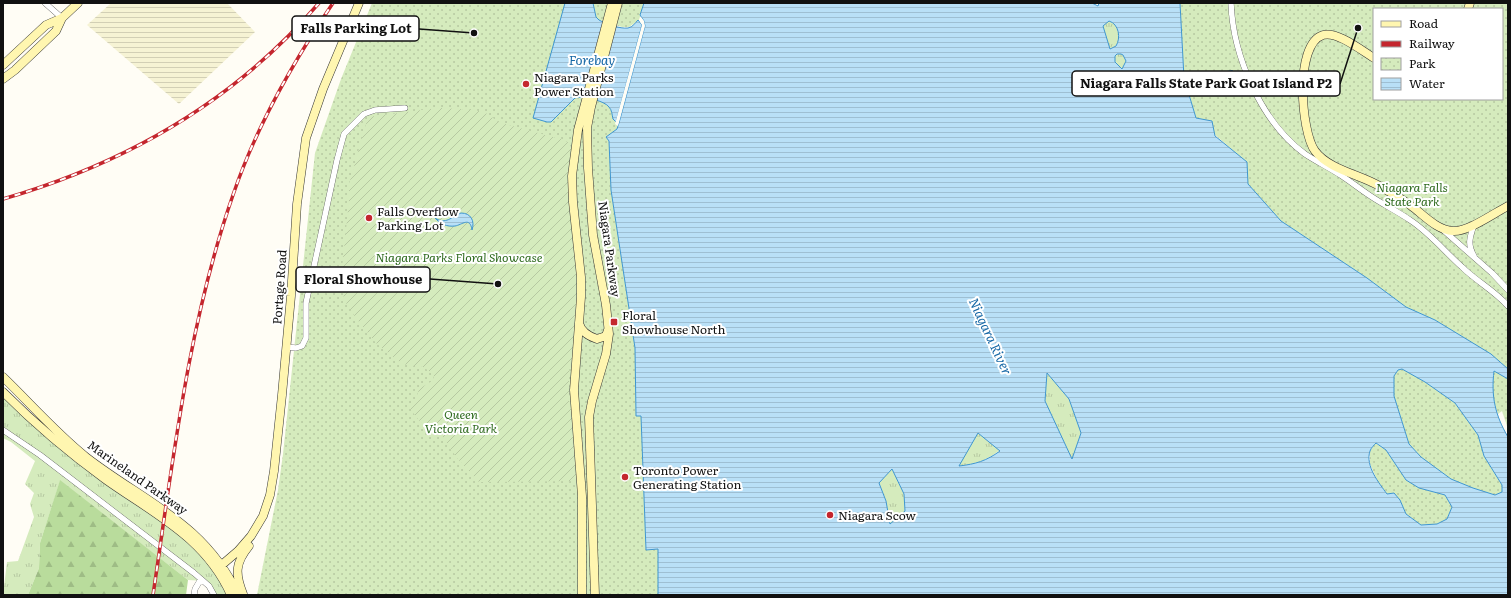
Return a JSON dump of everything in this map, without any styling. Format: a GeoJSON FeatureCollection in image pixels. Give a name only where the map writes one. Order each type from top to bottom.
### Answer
{"type":"FeatureCollection","features":[{"type":"Feature","properties":{"kind":"main road"},"geometry":{"type":"LineString","coordinates":[[3,65],[46,25],[62,18],[78,3]]}},
{"type":"Feature","properties":{"kind":"main road","name":"Portage Road"},"geometry":{"type":"LineString","coordinates":[[220,567],[247,541],[260,522],[270,495],[277,446],[297,204],[306,138],[323,89],[359,3]]}},
{"type":"Feature","properties":{"kind":"main road","name":"Niagara Parkway"},"geometry":{"type":"LineString","coordinates":[[582,595],[582,496],[574,390],[581,277],[573,202],[572,176],[575,147],[610,21],[612,3]]}},
{"type":"Feature","properties":{"kind":"main road","name":"Niagara Parkway"},"geometry":{"type":"LineString","coordinates":[[610,21],[618,3]]}},
{"type":"Feature","properties":{"kind":"main road"},"geometry":{"type":"LineString","coordinates":[[3,79],[15,70],[56,31],[62,18]]}},
{"type":"Feature","properties":{"kind":"main road"},"geometry":{"type":"LineString","coordinates":[[1373,57],[1335,35],[1323,35],[1313,42],[1305,60],[1303,89],[1304,112],[1312,145],[1316,152],[1326,161],[1379,186],[1410,205],[1438,226],[1445,229],[1454,231],[1463,230],[1508,206]]}},
{"type":"Feature","properties":{"kind":"main road","name":"Niagara Parkway"},"geometry":{"type":"LineString","coordinates":[[589,100],[587,133],[590,203],[593,235],[606,305],[608,330],[606,354],[592,401],[589,417],[595,595]]}},
{"type":"Feature","properties":{"kind":"main road"},"geometry":{"type":"LineString","coordinates":[[579,322],[580,328],[586,334],[597,339],[605,336],[608,330]]}},
{"type":"Feature","properties":{"kind":"main road","name":"Marineland Parkway"},"geometry":{"type":"LineString","coordinates":[[3,377],[71,444],[110,475],[183,524],[199,538],[220,567]]}},
{"type":"Feature","properties":{"kind":"main road","name":"Marineland Parkway"},"geometry":{"type":"LineString","coordinates":[[3,392],[39,427],[118,488],[170,522],[220,567]]}},
{"type":"Feature","properties":{"kind":"main road"},"geometry":{"type":"LineString","coordinates":[[243,595],[238,580],[238,565],[242,556],[263,526],[271,507],[278,470],[277,446]]}},
{"type":"Feature","properties":{"kind":"main road"},"geometry":{"type":"LineString","coordinates":[[220,567],[231,595]]}},
{"type":"Feature","properties":{"kind":"main road"},"geometry":{"type":"LineString","coordinates":[[220,567],[238,595]]}},
{"type":"Feature","properties":{"kind":"street"},"geometry":{"type":"LineString","coordinates":[[45,3],[62,18]]}},
{"type":"Feature","properties":{"kind":"street"},"geometry":{"type":"LineString","coordinates":[[1231,3],[1239,50],[1247,73],[1256,94],[1267,113],[1284,134],[1304,153],[1421,228],[1462,268],[1508,306]]}},
{"type":"Feature","properties":{"kind":"street"},"geometry":{"type":"LineString","coordinates":[[286,347],[296,348],[302,346],[306,338],[306,303],[344,134],[364,114],[375,110],[406,108]]}},
{"type":"Feature","properties":{"kind":"street"},"geometry":{"type":"LineString","coordinates":[[1474,225],[1469,238],[1469,243],[1475,258]]}},
{"type":"Feature","properties":{"kind":"street"},"geometry":{"type":"LineString","coordinates":[[1438,226],[1475,258],[1508,290]]}},
{"type":"Feature","properties":{"kind":"street"},"geometry":{"type":"LineString","coordinates":[[3,430],[40,455],[201,579],[209,586],[214,595]]}},
{"type":"Feature","properties":{"kind":"street"},"geometry":{"type":"LineString","coordinates":[[194,595],[195,589],[201,579]]}},
{"type":"Feature","properties":{"kind":"shaded area"},"geometry":{"type":"Polygon","coordinates":[[[111,3],[227,3],[255,32],[179,104],[87,25],[111,3]]]}},
{"type":"Feature","properties":{"kind":"green space","name":"Queen Victoria Park"},"geometry":{"type":"Polygon","coordinates":[[[372,3],[566,3],[552,121],[575,98],[582,97],[602,102],[609,106],[611,108],[614,120],[619,123],[609,141],[611,190],[635,348],[636,415],[641,415],[646,550],[658,549],[658,595],[257,595],[278,490],[283,454],[315,153],[341,79],[372,3]]]}},
{"type":"Feature","properties":{"kind":"green space"},"geometry":{"type":"Polygon","coordinates":[[[593,3],[644,3],[639,20],[629,27],[622,27],[599,20],[596,17],[593,3]]]}},
{"type":"Feature","properties":{"kind":"green space","name":"Niagara Falls State Park"},"geometry":{"type":"Polygon","coordinates":[[[1180,3],[1508,3],[1508,429],[1502,411],[1498,414],[1495,403],[1493,387],[1494,371],[1469,341],[1435,320],[1405,307],[1367,278],[1281,221],[1248,184],[1246,162],[1196,118],[1184,78],[1180,3]]]}},
{"type":"Feature","properties":{"kind":"green space"},"geometry":{"type":"Polygon","coordinates":[[[1108,20],[1112,22],[1119,34],[1117,43],[1110,49],[1107,45],[1103,26],[1108,20]]]}},
{"type":"Feature","properties":{"kind":"green space"},"geometry":{"type":"Polygon","coordinates":[[[1120,53],[1126,61],[1122,70],[1115,61],[1115,56],[1120,53]]]}},
{"type":"Feature","properties":{"kind":"green space","name":"Niagara Parks Floral Showcase"},"geometry":{"type":"Polygon","coordinates":[[[442,108],[475,110],[488,114],[498,122],[564,140],[569,143],[571,147],[578,278],[578,306],[572,360],[569,370],[569,401],[572,402],[578,481],[479,482],[457,458],[442,436],[431,432],[410,409],[410,405],[412,401],[416,399],[419,389],[432,381],[434,377],[432,373],[423,367],[401,363],[376,343],[347,305],[343,295],[341,278],[349,201],[349,184],[368,117],[442,108]]]}},
{"type":"Feature","properties":{"kind":"green space"},"geometry":{"type":"Polygon","coordinates":[[[1402,368],[1455,403],[1478,435],[1484,456],[1502,485],[1502,492],[1495,495],[1451,479],[1421,457],[1409,444],[1394,396],[1394,376],[1398,370],[1402,368]]]}},
{"type":"Feature","properties":{"kind":"green space"},"geometry":{"type":"Polygon","coordinates":[[[1047,373],[1069,399],[1081,433],[1072,460],[1045,401],[1047,373]]]}},
{"type":"Feature","properties":{"kind":"green space"},"geometry":{"type":"Polygon","coordinates":[[[3,396],[168,524],[203,556],[219,578],[227,595],[215,595],[206,581],[188,580],[60,481],[40,543],[39,568],[28,595],[3,595],[7,562],[18,561],[34,517],[30,504],[34,493],[25,484],[35,461],[11,442],[3,438],[3,396]]]}},
{"type":"Feature","properties":{"kind":"green space"},"geometry":{"type":"Polygon","coordinates":[[[978,433],[1000,450],[990,457],[980,461],[958,466],[978,433]]]}},
{"type":"Feature","properties":{"kind":"green space"},"geometry":{"type":"Polygon","coordinates":[[[1375,443],[1386,450],[1406,480],[1433,492],[1445,495],[1452,507],[1447,519],[1437,524],[1421,525],[1406,514],[1400,500],[1387,494],[1378,482],[1370,464],[1370,451],[1375,443]]]}},
{"type":"Feature","properties":{"kind":"green space"},"geometry":{"type":"Polygon","coordinates":[[[892,469],[904,494],[905,512],[890,524],[886,501],[879,483],[892,469]]]}},
{"type":"Feature","properties":{"kind":"green space"},"geometry":{"type":"Polygon","coordinates":[[[60,480],[188,580],[186,595],[28,595],[39,568],[40,543],[60,480]]]}},
{"type":"Feature","properties":{"kind":"water","name":"Forebay"},"geometry":{"type":"Polygon","coordinates":[[[565,3],[593,3],[596,17],[602,22],[613,26],[628,28],[633,26],[638,20],[642,25],[616,122],[613,119],[611,110],[607,105],[583,97],[575,98],[551,122],[533,118],[565,3]]]}},
{"type":"Feature","properties":{"kind":"water","name":"Niagara River"},"geometry":{"type":"Polygon","coordinates":[[[644,3],[1092,3],[1098,6],[1099,3],[1180,3],[1184,78],[1196,118],[1212,121],[1215,136],[1247,162],[1248,184],[1281,221],[1367,278],[1406,307],[1435,320],[1491,354],[1508,369],[1508,379],[1494,371],[1493,389],[1497,413],[1508,437],[1508,595],[658,595],[658,549],[646,550],[641,416],[636,416],[635,348],[611,190],[609,141],[606,137],[617,129],[619,123],[645,26],[640,15],[644,3]],[[1109,21],[1103,26],[1110,49],[1118,43],[1119,35],[1117,28],[1109,21]],[[1117,54],[1115,56],[1115,62],[1122,69],[1126,61],[1123,55],[1117,54]],[[1402,369],[1398,370],[1394,376],[1394,396],[1409,444],[1421,457],[1451,479],[1495,495],[1502,492],[1502,485],[1484,456],[1478,435],[1455,403],[1425,382],[1402,369]],[[1047,373],[1045,401],[1072,459],[1081,433],[1069,399],[1047,373]],[[978,433],[959,466],[985,460],[1000,451],[978,433]],[[1376,443],[1370,450],[1369,462],[1380,485],[1387,494],[1394,493],[1400,500],[1406,514],[1421,525],[1437,524],[1447,519],[1452,507],[1445,495],[1419,488],[1406,480],[1386,450],[1376,443]],[[892,469],[879,483],[886,501],[890,524],[905,511],[904,494],[892,469]]]}},
{"type":"Feature","properties":{"kind":"water"},"geometry":{"type":"Polygon","coordinates":[[[461,213],[470,216],[473,224],[472,230],[468,222],[455,226],[449,226],[439,222],[435,218],[445,221],[461,213]]]}},
{"type":"Feature","properties":{"kind":"pier"},"geometry":{"type":"Polygon","coordinates":[[[641,17],[645,26],[618,126],[615,124],[642,25],[639,20],[641,17]]]}},
{"type":"Feature","properties":{"kind":"waterway"},"geometry":{"type":"LineString","coordinates":[[1208,76],[1232,71]]}},
{"type":"Feature","properties":{"kind":"waterway"},"geometry":{"type":"LineString","coordinates":[[1184,78],[1188,77],[1196,79]]}},
{"type":"Feature","properties":{"kind":"railway"},"geometry":{"type":"LineString","coordinates":[[3,199],[49,184],[93,167],[176,125],[214,99],[251,70],[286,38],[319,3]]}},
{"type":"Feature","properties":{"kind":"railway"},"geometry":{"type":"LineString","coordinates":[[153,595],[175,444],[193,343],[217,244],[242,170],[264,120],[304,48],[333,3]]}},
{"type":"Feature","properties":{"kind":"place","name":"Niagara Falls State Park Goat Island P2"},"geometry":{"type":"Point","coordinates":[1358,28]}},
{"type":"Feature","properties":{"kind":"place","name":"Falls Parking Lot"},"geometry":{"type":"Point","coordinates":[474,33]}},
{"type":"Feature","properties":{"kind":"place","name":"Niagara Parks Power Station"},"geometry":{"type":"Point","coordinates":[526,84]}},
{"type":"Feature","properties":{"kind":"place","name":"Falls Overflow Parking Lot"},"geometry":{"type":"Point","coordinates":[369,218]}},
{"type":"Feature","properties":{"kind":"place","name":"Floral Showhouse"},"geometry":{"type":"Point","coordinates":[498,284]}},
{"type":"Feature","properties":{"kind":"place","name":"Floral Showhouse North"},"geometry":{"type":"Point","coordinates":[614,322]}},
{"type":"Feature","properties":{"kind":"place","name":"Toronto Power Generating Station"},"geometry":{"type":"Point","coordinates":[625,477]}},
{"type":"Feature","properties":{"kind":"place","name":"Niagara Scow"},"geometry":{"type":"Point","coordinates":[830,515]}}]}
